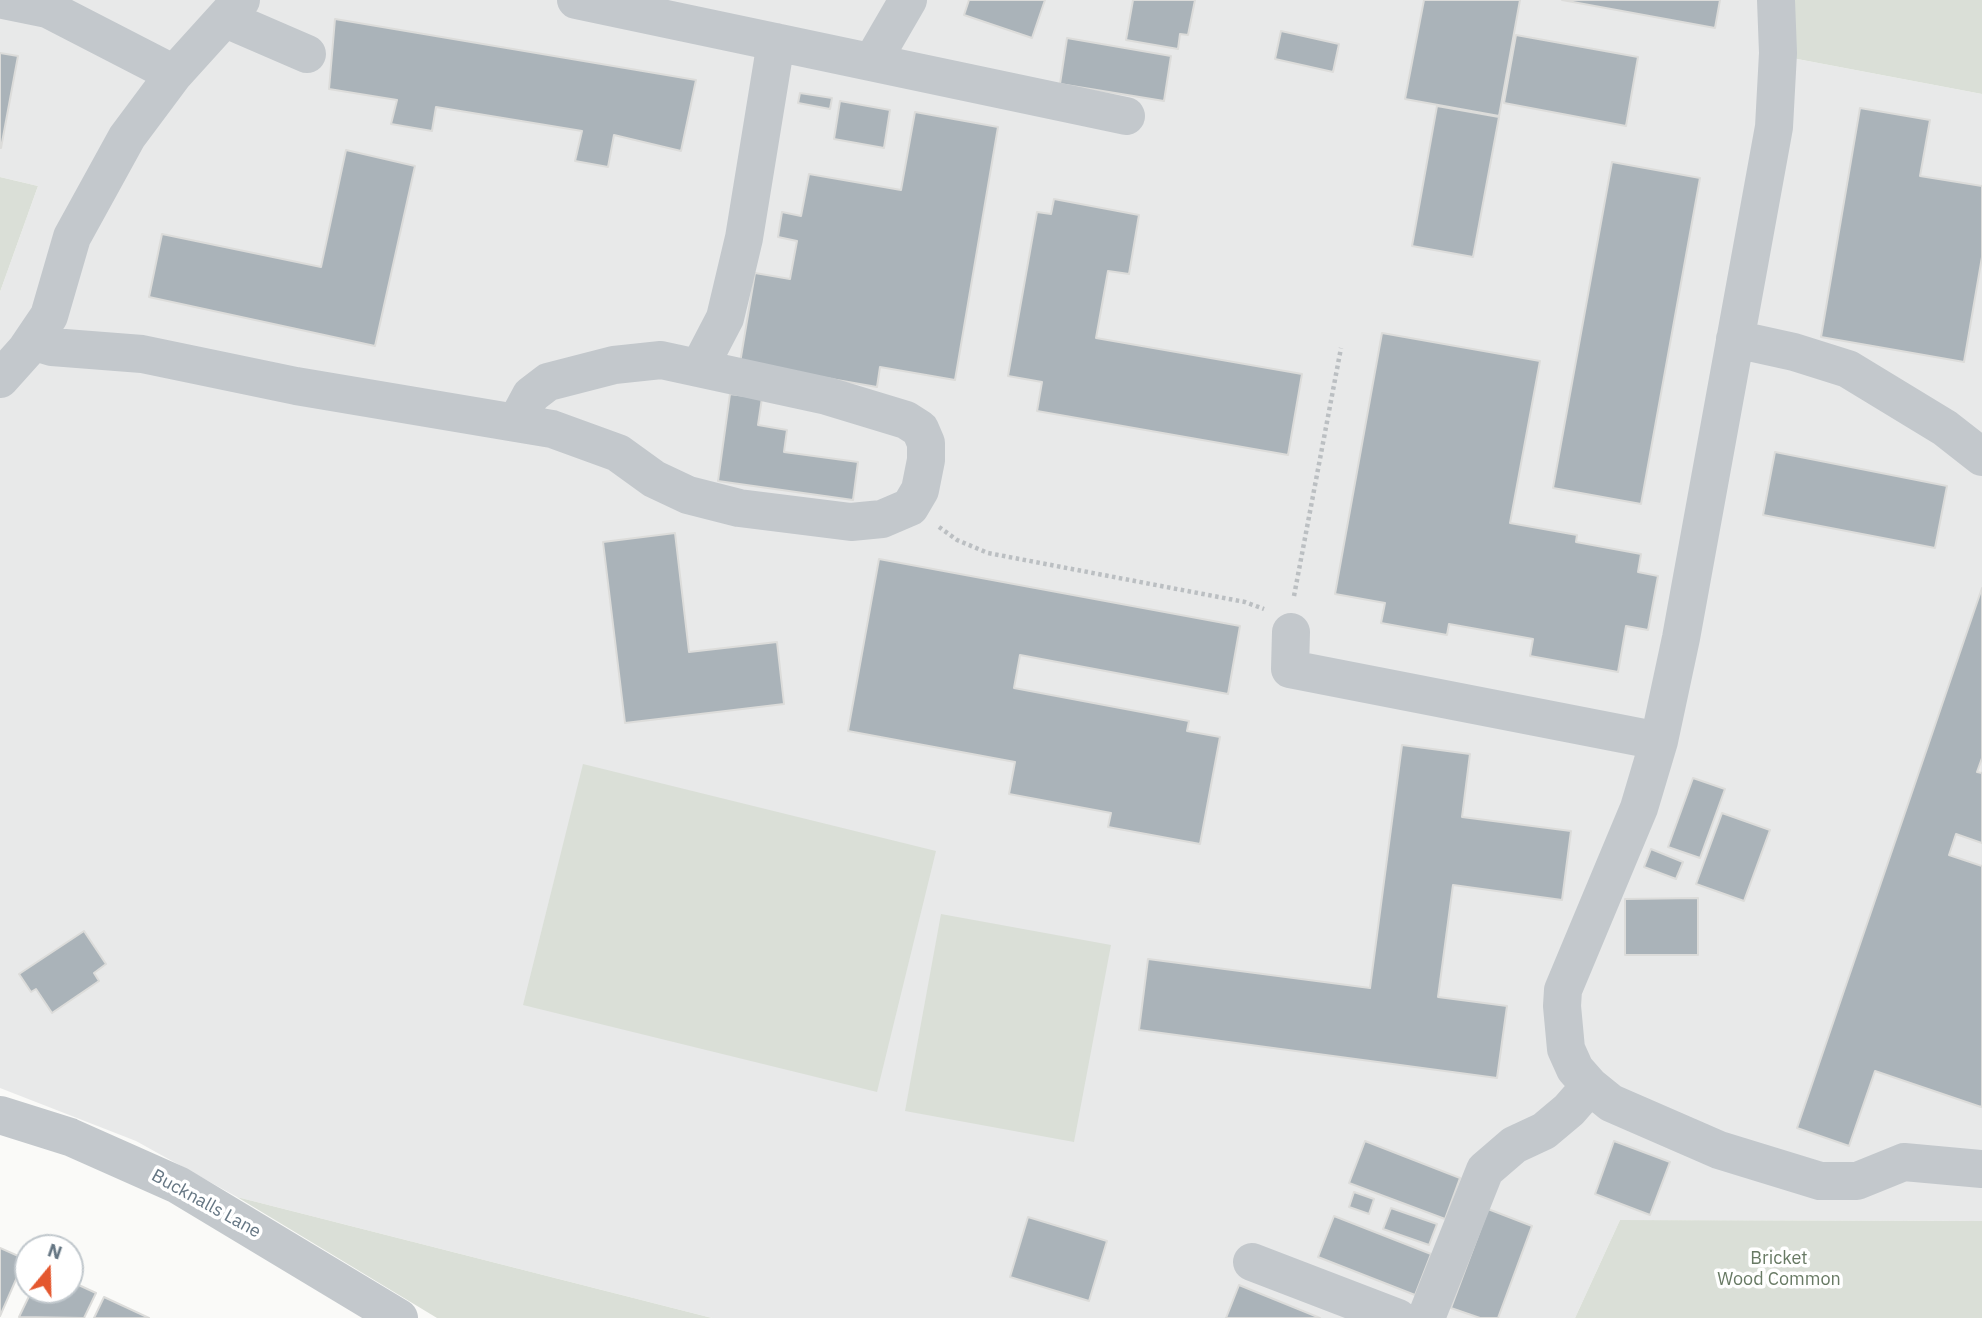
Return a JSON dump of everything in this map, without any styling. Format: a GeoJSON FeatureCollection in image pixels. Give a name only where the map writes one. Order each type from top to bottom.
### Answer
{"type":"FeatureCollection","features":[{"type":"Feature","properties":{"kind":"street"},"geometry":{"type":"LineString","coordinates":[[3,0],[48,9],[174,74]]}},
{"type":"Feature","properties":{"kind":"street"},"geometry":{"type":"LineString","coordinates":[[576,0],[1126,116]]}},
{"type":"Feature","properties":{"kind":"street"},"geometry":{"type":"LineString","coordinates":[[872,62],[908,0]]}},
{"type":"Feature","properties":{"kind":"street"},"geometry":{"type":"LineString","coordinates":[[1776,0],[1778,53],[1774,127],[1681,638],[1659,741],[1639,808],[1563,990],[1566,1049],[1575,1069],[1590,1086],[1611,1102],[1719,1150],[1820,1181],[1857,1181],[1904,1162],[1982,1169]]}},
{"type":"Feature","properties":{"kind":"street"},"geometry":{"type":"LineString","coordinates":[[0,379],[33,341],[49,316],[72,237],[127,137],[174,74],[234,9],[307,54]]}},
{"type":"Feature","properties":{"kind":"street"},"geometry":{"type":"LineString","coordinates":[[699,368],[725,318],[744,238],[776,42]]}},
{"type":"Feature","properties":{"kind":"street"},"geometry":{"type":"LineString","coordinates":[[1735,339],[1794,352],[1848,369],[1945,428],[1982,457]]}},
{"type":"Feature","properties":{"kind":"street"},"geometry":{"type":"LineString","coordinates":[[33,341],[52,347],[142,354],[296,386],[516,423],[552,429],[618,453],[654,479],[688,495],[739,508],[851,522],[882,519],[910,507],[920,490],[926,460],[926,443],[920,429],[906,420],[827,396],[661,360],[614,365],[548,382],[531,395],[516,423]]}},
{"type":"Feature","properties":{"kind":"street"},"geometry":{"type":"LineString","coordinates":[[1291,632],[1290,669],[1659,741]]}},
{"type":"Feature","properties":{"kind":"street"},"geometry":{"type":"LineString","coordinates":[[1426,1318],[1485,1170],[1514,1145],[1544,1131],[1569,1110],[1590,1086]]}},
{"type":"Feature","properties":{"kind":"street","name":"Bucknalls Lane"},"geometry":{"type":"LineString","coordinates":[[0,1115],[70,1137],[178,1185],[399,1318]]}},
{"type":"Feature","properties":{"kind":"street"},"geometry":{"type":"LineString","coordinates":[[1252,1262],[1398,1318]]}},
{"type":"Feature","properties":{"kind":"path"},"geometry":{"type":"LineString","coordinates":[[1291,632],[1295,587],[1341,348]]}},
{"type":"Feature","properties":{"kind":"path"},"geometry":{"type":"LineString","coordinates":[[910,507],[957,540],[988,554],[1245,602],[1265,609],[1291,632]]}},
{"type":"Feature","properties":{"kind":"shaded area"},"geometry":{"type":"Polygon","coordinates":[[[0,0],[1794,0],[1792,58],[1982,94],[1982,1221],[1620,1220],[1575,1318],[712,1318],[237,1197],[136,1141],[0,1088],[0,292],[38,186],[0,177],[0,0]]]}},
{"type":"Feature","properties":{"kind":"green space"},"geometry":{"type":"Polygon","coordinates":[[[1794,0],[1982,0],[1982,94],[1792,58],[1794,0]]]}},
{"type":"Feature","properties":{"kind":"green space"},"geometry":{"type":"Polygon","coordinates":[[[0,177],[38,186],[0,292],[0,177]]]}},
{"type":"Feature","properties":{"kind":"green space"},"geometry":{"type":"Polygon","coordinates":[[[583,764],[936,851],[877,1092],[523,1005],[583,764]]]}},
{"type":"Feature","properties":{"kind":"green space"},"geometry":{"type":"Polygon","coordinates":[[[941,914],[1111,945],[1074,1142],[905,1111],[941,914]]]}},
{"type":"Feature","properties":{"kind":"green space"},"geometry":{"type":"Polygon","coordinates":[[[237,1197],[712,1318],[437,1318],[237,1197]]]}},
{"type":"Feature","properties":{"kind":"green space","name":"Bricket Wood Common"},"geometry":{"type":"Polygon","coordinates":[[[1620,1220],[1982,1221],[1982,1318],[1575,1318],[1620,1220]]]}},
{"type":"Feature","properties":{"kind":"building"},"geometry":{"type":"Polygon","coordinates":[[[969,0],[1045,0],[1032,38],[964,15],[969,0]]]}},
{"type":"Feature","properties":{"kind":"building"},"geometry":{"type":"Polygon","coordinates":[[[1133,0],[1195,0],[1188,35],[1180,34],[1178,49],[1126,40],[1133,0]]]}},
{"type":"Feature","properties":{"kind":"building"},"geometry":{"type":"Polygon","coordinates":[[[1424,0],[1520,0],[1499,116],[1405,99],[1424,0]]]}},
{"type":"Feature","properties":{"kind":"building"},"geometry":{"type":"Polygon","coordinates":[[[1562,0],[1720,0],[1715,28],[1562,0]]]}},
{"type":"Feature","properties":{"kind":"building"},"geometry":{"type":"Polygon","coordinates":[[[335,19],[696,80],[681,151],[614,135],[608,167],[575,161],[582,131],[436,107],[432,131],[391,124],[397,100],[329,89],[335,19]]]}},
{"type":"Feature","properties":{"kind":"building"},"geometry":{"type":"Polygon","coordinates":[[[1281,31],[1339,44],[1333,72],[1275,59],[1281,31]]]}},
{"type":"Feature","properties":{"kind":"building"},"geometry":{"type":"Polygon","coordinates":[[[1516,35],[1638,57],[1626,126],[1504,103],[1516,35]]]}},
{"type":"Feature","properties":{"kind":"building"},"geometry":{"type":"Polygon","coordinates":[[[1067,38],[1171,56],[1164,101],[1060,84],[1067,38]]]}},
{"type":"Feature","properties":{"kind":"building"},"geometry":{"type":"Polygon","coordinates":[[[0,53],[18,56],[1,148],[0,148],[0,53]]]}},
{"type":"Feature","properties":{"kind":"building"},"geometry":{"type":"Polygon","coordinates":[[[800,93],[832,98],[830,109],[798,103],[800,93]]]}},
{"type":"Feature","properties":{"kind":"building"},"geometry":{"type":"Polygon","coordinates":[[[840,101],[890,110],[884,148],[834,139],[840,101]]]}},
{"type":"Feature","properties":{"kind":"building"},"geometry":{"type":"Polygon","coordinates":[[[1437,106],[1499,117],[1473,257],[1412,246],[1437,106]]]}},
{"type":"Feature","properties":{"kind":"building"},"geometry":{"type":"Polygon","coordinates":[[[1860,108],[1930,120],[1920,176],[1982,186],[1982,257],[1964,362],[1821,337],[1860,108]]]}},
{"type":"Feature","properties":{"kind":"building"},"geometry":{"type":"Polygon","coordinates":[[[915,112],[998,127],[955,380],[880,367],[877,387],[740,363],[755,273],[790,279],[797,241],[778,237],[782,212],[801,216],[809,174],[901,190],[915,112]]]}},
{"type":"Feature","properties":{"kind":"building"},"geometry":{"type":"Polygon","coordinates":[[[346,150],[415,166],[375,346],[149,297],[162,234],[321,267],[346,150]]]}},
{"type":"Feature","properties":{"kind":"building"},"geometry":{"type":"Polygon","coordinates":[[[1612,162],[1700,178],[1641,504],[1553,488],[1612,162]]]}},
{"type":"Feature","properties":{"kind":"building"},"geometry":{"type":"Polygon","coordinates":[[[1054,199],[1139,215],[1129,274],[1108,271],[1096,338],[1302,374],[1288,455],[1037,411],[1042,382],[1008,376],[1037,212],[1051,214],[1054,199]]]}},
{"type":"Feature","properties":{"kind":"building"},"geometry":{"type":"Polygon","coordinates":[[[1382,333],[1540,361],[1510,523],[1577,535],[1576,542],[1641,554],[1638,572],[1658,576],[1648,630],[1626,626],[1618,672],[1530,656],[1533,639],[1449,624],[1447,635],[1381,623],[1385,603],[1335,594],[1382,333]]]}},
{"type":"Feature","properties":{"kind":"building"},"geometry":{"type":"Polygon","coordinates":[[[730,394],[762,398],[758,425],[787,430],[784,452],[858,462],[853,500],[718,481],[730,394]]]}},
{"type":"Feature","properties":{"kind":"building"},"geometry":{"type":"Polygon","coordinates":[[[1775,452],[1947,486],[1935,548],[1763,515],[1775,452]]]}},
{"type":"Feature","properties":{"kind":"building"},"geometry":{"type":"Polygon","coordinates":[[[675,533],[689,652],[777,642],[784,704],[625,723],[603,542],[675,533]]]}},
{"type":"Feature","properties":{"kind":"building"},"geometry":{"type":"Polygon","coordinates":[[[879,559],[1240,626],[1228,694],[1020,655],[1014,688],[1189,721],[1187,731],[1220,737],[1200,844],[1108,827],[1111,813],[1009,794],[1015,762],[848,731],[879,559]]]}},
{"type":"Feature","properties":{"kind":"building"},"geometry":{"type":"Polygon","coordinates":[[[1982,588],[1982,758],[1977,772],[1982,773],[1982,843],[1956,834],[1949,855],[1982,866],[1982,1105],[1981,1107],[1875,1071],[1849,1146],[1797,1128],[1982,588]]]}},
{"type":"Feature","properties":{"kind":"building"},"geometry":{"type":"Polygon","coordinates":[[[1402,745],[1470,754],[1462,817],[1571,831],[1562,900],[1453,885],[1438,997],[1507,1006],[1497,1078],[1139,1030],[1148,959],[1370,988],[1402,745]]]}},
{"type":"Feature","properties":{"kind":"building"},"geometry":{"type":"Polygon","coordinates":[[[1693,778],[1725,789],[1700,858],[1668,847],[1693,778]]]}},
{"type":"Feature","properties":{"kind":"building"},"geometry":{"type":"Polygon","coordinates":[[[1722,813],[1770,830],[1744,901],[1696,884],[1722,813]]]}},
{"type":"Feature","properties":{"kind":"building"},"geometry":{"type":"Polygon","coordinates":[[[1651,849],[1683,862],[1676,879],[1644,867],[1651,849]]]}},
{"type":"Feature","properties":{"kind":"building"},"geometry":{"type":"Polygon","coordinates":[[[1698,898],[1698,955],[1625,955],[1625,899],[1698,898]]]}},
{"type":"Feature","properties":{"kind":"building"},"geometry":{"type":"Polygon","coordinates":[[[84,931],[106,964],[94,973],[99,981],[52,1013],[36,989],[31,992],[19,974],[84,931]]]}},
{"type":"Feature","properties":{"kind":"building"},"geometry":{"type":"Polygon","coordinates":[[[1365,1141],[1460,1178],[1445,1219],[1349,1183],[1365,1141]]]}},
{"type":"Feature","properties":{"kind":"building"},"geometry":{"type":"Polygon","coordinates":[[[1614,1141],[1670,1162],[1650,1215],[1595,1194],[1614,1141]]]}},
{"type":"Feature","properties":{"kind":"building"},"geometry":{"type":"Polygon","coordinates":[[[1354,1192],[1374,1199],[1369,1214],[1349,1207],[1354,1192]]]}},
{"type":"Feature","properties":{"kind":"building"},"geometry":{"type":"Polygon","coordinates":[[[1391,1208],[1437,1224],[1429,1245],[1383,1229],[1391,1208]]]}},
{"type":"Feature","properties":{"kind":"building"},"geometry":{"type":"Polygon","coordinates":[[[1488,1209],[1532,1226],[1498,1318],[1480,1318],[1451,1308],[1488,1209]]]}},
{"type":"Feature","properties":{"kind":"building"},"geometry":{"type":"Polygon","coordinates":[[[1334,1216],[1431,1254],[1415,1295],[1318,1257],[1334,1216]]]}},
{"type":"Feature","properties":{"kind":"building"},"geometry":{"type":"Polygon","coordinates":[[[1028,1217],[1107,1241],[1089,1301],[1010,1277],[1028,1217]]]}},
{"type":"Feature","properties":{"kind":"building"},"geometry":{"type":"Polygon","coordinates":[[[0,1248],[14,1254],[14,1284],[0,1316],[0,1248]]]}},
{"type":"Feature","properties":{"kind":"building"},"geometry":{"type":"Polygon","coordinates":[[[1239,1285],[1320,1318],[1226,1318],[1239,1285]]]}},
{"type":"Feature","properties":{"kind":"building"},"geometry":{"type":"Polygon","coordinates":[[[84,1287],[96,1293],[84,1318],[19,1317],[25,1304],[84,1304],[84,1287]]]}},
{"type":"Feature","properties":{"kind":"building"},"geometry":{"type":"Polygon","coordinates":[[[104,1297],[149,1318],[94,1318],[104,1297]]]}}]}
